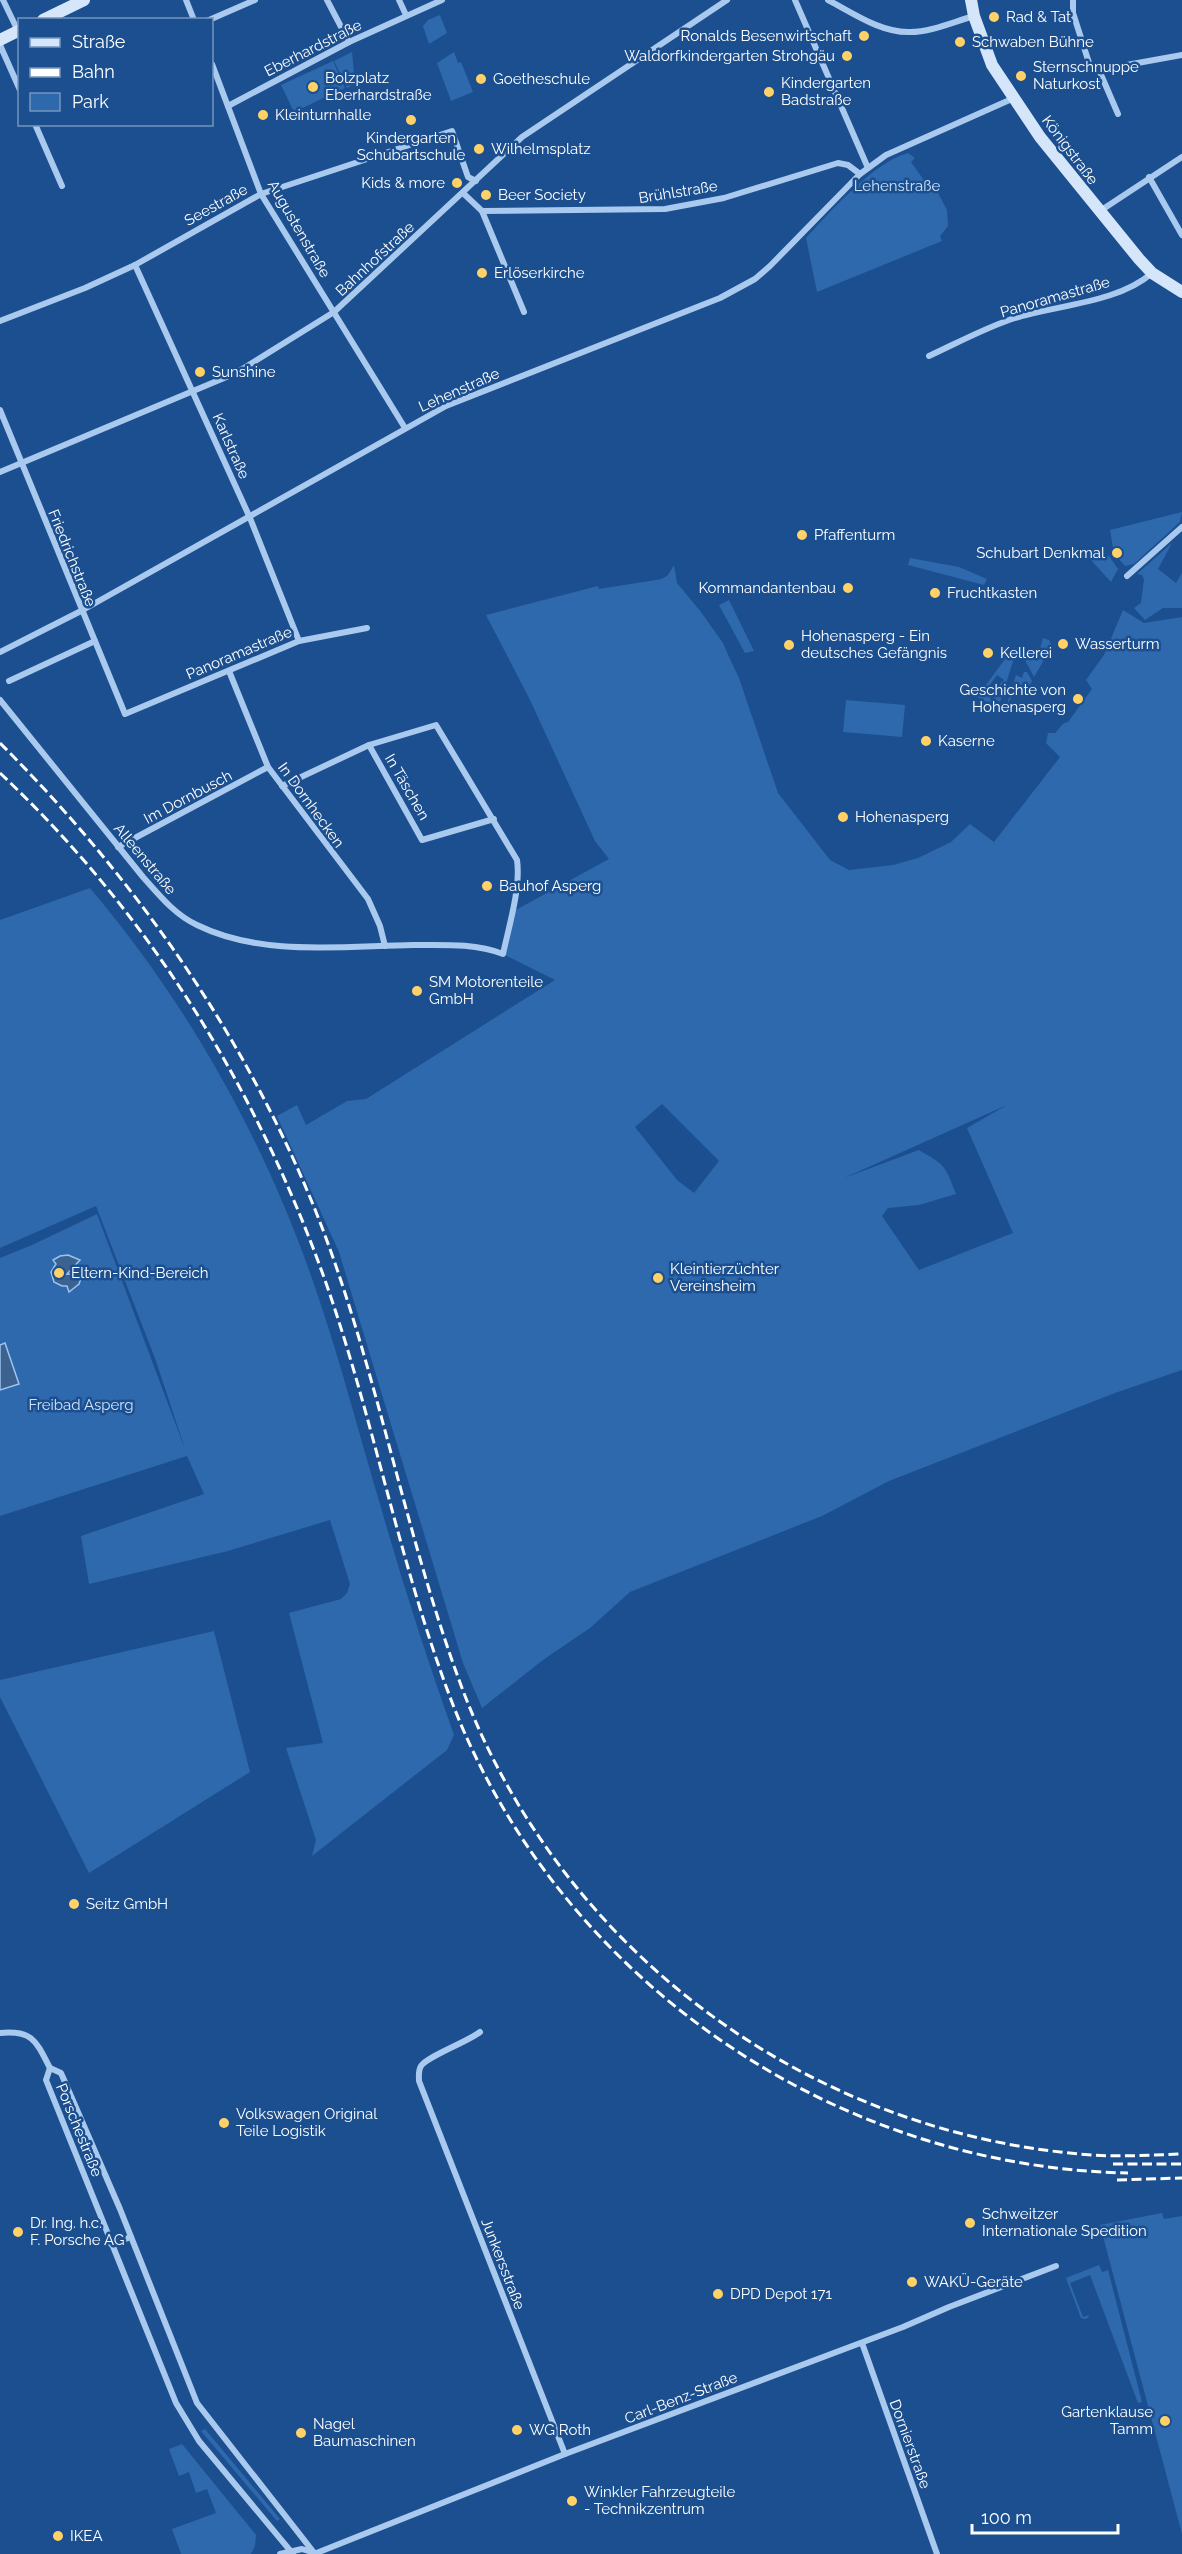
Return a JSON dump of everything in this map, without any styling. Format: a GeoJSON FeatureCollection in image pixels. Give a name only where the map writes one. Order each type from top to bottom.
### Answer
{"type":"FeatureCollection","features":[{"type":"Feature","properties":{"kind":"main road"},"geometry":{"type":"LineString","coordinates":[[47,18],[84,0]]}},
{"type":"Feature","properties":{"kind":"main road","name":"Königstraße"},"geometry":{"type":"LineString","coordinates":[[971,0],[974,16],[992,65],[1014,98],[1098,212],[1152,273],[1182,292]]}},
{"type":"Feature","properties":{"kind":"main road"},"geometry":{"type":"LineString","coordinates":[[0,40],[18,31]]}},
{"type":"Feature","properties":{"kind":"street"},"geometry":{"type":"LineString","coordinates":[[3,0],[18,29]]}},
{"type":"Feature","properties":{"kind":"street"},"geometry":{"type":"LineString","coordinates":[[186,0],[193,18]]}},
{"type":"Feature","properties":{"kind":"street"},"geometry":{"type":"LineString","coordinates":[[213,18],[255,0]]}},
{"type":"Feature","properties":{"kind":"street"},"geometry":{"type":"LineString","coordinates":[[327,0],[349,42]]}},
{"type":"Feature","properties":{"kind":"street"},"geometry":{"type":"LineString","coordinates":[[399,0],[406,15]]}},
{"type":"Feature","properties":{"kind":"street","name":"Eberhardstraße"},"geometry":{"type":"LineString","coordinates":[[228,106],[349,42],[442,0]]}},
{"type":"Feature","properties":{"kind":"street","name":"Bahnhofstraße"},"geometry":{"type":"LineString","coordinates":[[0,472],[237,373],[334,312],[522,137],[727,0]]}},
{"type":"Feature","properties":{"kind":"street"},"geometry":{"type":"LineString","coordinates":[[795,0],[868,168]]}},
{"type":"Feature","properties":{"kind":"street"},"geometry":{"type":"LineString","coordinates":[[828,0],[881,27],[909,32],[974,16]]}},
{"type":"Feature","properties":{"kind":"street"},"geometry":{"type":"LineString","coordinates":[[1073,0],[1073,13],[1090,66],[1099,70],[1182,55]]}},
{"type":"Feature","properties":{"kind":"street"},"geometry":{"type":"LineString","coordinates":[[0,45],[18,86]]}},
{"type":"Feature","properties":{"kind":"street","name":"Augustenstraße"},"geometry":{"type":"LineString","coordinates":[[213,67],[261,194],[405,428]]}},
{"type":"Feature","properties":{"kind":"street"},"geometry":{"type":"LineString","coordinates":[[1099,70],[1118,114]]}},
{"type":"Feature","properties":{"kind":"street","name":"Lehenstraße"},"geometry":{"type":"LineString","coordinates":[[0,652],[81,611],[250,518],[446,406],[720,298],[741,287],[770,266],[860,174],[886,155],[1014,98]]}},
{"type":"Feature","properties":{"kind":"street"},"geometry":{"type":"LineString","coordinates":[[36,126],[62,186]]}},
{"type":"Feature","properties":{"kind":"street","name":"Seestraße"},"geometry":{"type":"LineString","coordinates":[[0,321],[85,288],[135,265],[261,194],[452,131],[468,177],[476,181]]}},
{"type":"Feature","properties":{"kind":"street"},"geometry":{"type":"LineString","coordinates":[[1098,212],[1182,157]]}},
{"type":"Feature","properties":{"kind":"street","name":"Brühlstraße"},"geometry":{"type":"LineString","coordinates":[[482,212],[654,210],[724,198],[838,163],[848,165],[860,174]]}},
{"type":"Feature","properties":{"kind":"street"},"geometry":{"type":"LineString","coordinates":[[1149,177],[1182,235]]}},
{"type":"Feature","properties":{"kind":"street"},"geometry":{"type":"LineString","coordinates":[[463,193],[482,212],[524,312]]}},
{"type":"Feature","properties":{"kind":"street","name":"Karlstraße"},"geometry":{"type":"LineString","coordinates":[[135,265],[250,518],[299,641]]}},
{"type":"Feature","properties":{"kind":"street","name":"Panoramastraße"},"geometry":{"type":"LineString","coordinates":[[928,356],[1009,320],[1116,293],[1143,281],[1152,273]]}},
{"type":"Feature","properties":{"kind":"street","name":"Friedrichstraße"},"geometry":{"type":"LineString","coordinates":[[0,410],[124,714]]}},
{"type":"Feature","properties":{"kind":"street"},"geometry":{"type":"LineString","coordinates":[[1127,576],[1182,527]]}},
{"type":"Feature","properties":{"kind":"street","name":"Panoramastraße"},"geometry":{"type":"LineString","coordinates":[[124,714],[299,641],[367,628]]}},
{"type":"Feature","properties":{"kind":"street"},"geometry":{"type":"LineString","coordinates":[[9,681],[94,641]]}},
{"type":"Feature","properties":{"kind":"street","name":"In Dornhecken"},"geometry":{"type":"LineString","coordinates":[[229,671],[268,767],[368,899],[380,926],[385,946]]}},
{"type":"Feature","properties":{"kind":"street","name":"Alleenstraße"},"geometry":{"type":"LineString","coordinates":[[0,700],[118,847],[167,904],[196,925],[242,940],[275,947],[434,945],[488,948],[502,954]]}},
{"type":"Feature","properties":{"kind":"street","name":"In Täschen"},"geometry":{"type":"LineString","coordinates":[[282,786],[369,745],[436,725],[514,853],[517,865],[512,912],[502,954]]}},
{"type":"Feature","properties":{"kind":"street","name":"In Täschen"},"geometry":{"type":"LineString","coordinates":[[369,745],[422,840],[494,819]]}},
{"type":"Feature","properties":{"kind":"street","name":"Im Dornbusch"},"geometry":{"type":"LineString","coordinates":[[118,847],[268,767]]}},
{"type":"Feature","properties":{"kind":"street"},"geometry":{"type":"LineString","coordinates":[[0,2033],[22,2032],[36,2042],[50,2068]]}},
{"type":"Feature","properties":{"kind":"street","name":"Junkersstraße"},"geometry":{"type":"LineString","coordinates":[[480,2032],[469,2041],[427,2060],[421,2065],[419,2081],[566,2454]]}},
{"type":"Feature","properties":{"kind":"street","name":"Porschestraße"},"geometry":{"type":"LineString","coordinates":[[292,2552],[199,2441],[186,2423],[165,2381],[46,2080],[50,2068],[61,2073],[131,2237],[197,2403],[315,2554]]}},
{"type":"Feature","properties":{"kind":"street"},"geometry":{"type":"LineString","coordinates":[[111,2244],[131,2237]]}},
{"type":"Feature","properties":{"kind":"street","name":"Carl-Benz-Straße"},"geometry":{"type":"LineString","coordinates":[[315,2554],[566,2454],[862,2343],[1056,2266]]}},
{"type":"Feature","properties":{"kind":"street","name":"Dornierstraße"},"geometry":{"type":"LineString","coordinates":[[862,2343],[937,2554]]}},
{"type":"Feature","properties":{"kind":"street"},"geometry":{"type":"LineString","coordinates":[[280,2554],[302,2549],[315,2554]]}},
{"type":"Feature","properties":{"kind":"green space"},"geometry":{"type":"Polygon","coordinates":[[[440,15],[447,33],[429,44],[423,26],[428,20],[440,15]]]}},
{"type":"Feature","properties":{"kind":"green space"},"geometry":{"type":"Polygon","coordinates":[[[352,52],[355,84],[347,88],[334,61],[352,52]]]}},
{"type":"Feature","properties":{"kind":"green space"},"geometry":{"type":"Polygon","coordinates":[[[454,52],[458,63],[461,62],[473,92],[451,101],[437,63],[454,52]]]}},
{"type":"Feature","properties":{"kind":"green space","name":"Bolzplatz Eberhardstraße"},"geometry":{"type":"Polygon","coordinates":[[[333,61],[345,88],[294,112],[281,85],[333,61]]]}},
{"type":"Feature","properties":{"kind":"green space"},"geometry":{"type":"Polygon","coordinates":[[[908,153],[915,158],[911,162],[933,193],[937,191],[947,210],[948,226],[940,236],[942,241],[817,292],[806,238],[867,177],[881,166],[908,153]]]}},
{"type":"Feature","properties":{"kind":"green space"},"geometry":{"type":"Polygon","coordinates":[[[1182,512],[1180,522],[1134,564],[1125,566],[1114,554],[1110,530],[1182,512]]]}},
{"type":"Feature","properties":{"kind":"green space"},"geometry":{"type":"Polygon","coordinates":[[[1172,543],[1158,569],[1176,583],[1182,573],[1182,608],[1163,608],[1145,620],[1134,608],[1141,603],[1144,579],[1142,575],[1137,574],[1172,543]]]}},
{"type":"Feature","properties":{"kind":"green space"},"geometry":{"type":"Polygon","coordinates":[[[1109,556],[1118,569],[1111,582],[1090,559],[1109,556]]]}},
{"type":"Feature","properties":{"kind":"green space"},"geometry":{"type":"Polygon","coordinates":[[[910,558],[959,567],[987,579],[984,585],[908,565],[910,558]]]}},
{"type":"Feature","properties":{"kind":"green space"},"geometry":{"type":"Polygon","coordinates":[[[674,565],[677,583],[723,643],[739,678],[778,793],[830,860],[849,870],[893,865],[918,858],[951,842],[970,824],[994,842],[1060,757],[1046,743],[1048,733],[1055,733],[1064,723],[1068,722],[1092,689],[1086,680],[1104,655],[1123,610],[1144,623],[1182,617],[1182,1370],[1115,1393],[889,1481],[822,1516],[630,1592],[590,1628],[543,1660],[482,1708],[463,1663],[339,1252],[277,1116],[297,1105],[306,1125],[347,1101],[366,1099],[555,980],[503,954],[512,912],[609,859],[595,841],[530,700],[486,615],[598,586],[599,589],[662,579],[668,575],[674,565]],[[662,1104],[635,1127],[677,1180],[694,1193],[719,1161],[662,1104]],[[1007,1105],[844,1178],[919,1150],[943,1167],[956,1194],[919,1205],[888,1208],[882,1216],[919,1270],[1013,1233],[967,1128],[1007,1105]]]}},
{"type":"Feature","properties":{"kind":"green space"},"geometry":{"type":"Polygon","coordinates":[[[729,600],[754,651],[745,653],[719,605],[729,600]]]}},
{"type":"Feature","properties":{"kind":"green space"},"geometry":{"type":"Polygon","coordinates":[[[1043,638],[1049,640],[1052,646],[1034,677],[1025,660],[1031,652],[1039,652],[1043,638]]]}},
{"type":"Feature","properties":{"kind":"green space"},"geometry":{"type":"Polygon","coordinates":[[[1014,647],[1017,649],[1000,702],[995,699],[992,692],[1004,680],[997,675],[989,686],[991,704],[977,697],[1014,647]]]}},
{"type":"Feature","properties":{"kind":"green space"},"geometry":{"type":"Polygon","coordinates":[[[1024,672],[1027,672],[1032,681],[1022,697],[1015,693],[1007,704],[1016,675],[1022,678],[1024,672]]]}},
{"type":"Feature","properties":{"kind":"green space"},"geometry":{"type":"Polygon","coordinates":[[[846,700],[905,705],[902,737],[843,732],[846,700]]]}},
{"type":"Feature","properties":{"kind":"green space","name":"Freibad Asperg"},"geometry":{"type":"Polygon","coordinates":[[[90,888],[161,981],[193,1030],[223,1080],[275,1185],[326,1319],[388,1533],[454,1735],[447,1750],[312,1856],[316,1840],[286,1748],[323,1743],[289,1613],[341,1599],[347,1593],[350,1584],[330,1520],[228,1551],[89,1584],[81,1536],[204,1494],[187,1456],[0,1516],[0,1258],[97,1214],[186,1452],[156,1361],[96,1206],[0,1248],[0,920],[90,888]]]}},
{"type":"Feature","properties":{"kind":"green space"},"geometry":{"type":"Polygon","coordinates":[[[214,1631],[250,1772],[89,1873],[0,1697],[0,1680],[214,1631]]]}},
{"type":"Feature","properties":{"kind":"green space"},"geometry":{"type":"Polygon","coordinates":[[[1162,2213],[1164,2219],[1182,2216],[1182,2534],[1100,2225],[1162,2213]]]}},
{"type":"Feature","properties":{"kind":"green space"},"geometry":{"type":"Polygon","coordinates":[[[1099,2265],[1102,2272],[1108,2270],[1142,2402],[1138,2403],[1090,2275],[1070,2283],[1083,2317],[1089,2315],[1084,2319],[1081,2318],[1066,2278],[1099,2265]]]}},
{"type":"Feature","properties":{"kind":"green space"},"geometry":{"type":"Polygon","coordinates":[[[205,2429],[280,2519],[277,2521],[201,2431],[205,2429]]]}},
{"type":"Feature","properties":{"kind":"green space"},"geometry":{"type":"Polygon","coordinates":[[[182,2444],[256,2535],[255,2546],[251,2554],[181,2554],[172,2529],[216,2513],[207,2489],[196,2493],[189,2472],[179,2476],[169,2449],[182,2444]]]}},
{"type":"Feature","properties":{"kind":"shaded area","name":"Eltern-Kind-Bereich"},"geometry":{"type":"Polygon","coordinates":[[[68,1255],[80,1260],[67,1274],[82,1275],[79,1284],[69,1292],[67,1286],[54,1282],[51,1272],[56,1264],[53,1260],[68,1255]]]}},
{"type":"Feature","properties":{"kind":"shaded area"},"geometry":{"type":"Polygon","coordinates":[[[5,1343],[19,1384],[0,1390],[0,1345],[5,1343]]]}},
{"type":"Feature","properties":{"kind":"railway"},"geometry":{"type":"LineString","coordinates":[[0,743],[96,848],[182,961],[256,1083],[288,1147],[316,1212],[337,1270],[374,1389],[423,1570],[462,1688],[506,1784],[563,1870],[631,1947],[709,2014],[796,2069],[889,2111],[988,2140],[1092,2155],[1182,2154]]}},
{"type":"Feature","properties":{"kind":"railway"},"geometry":{"type":"LineString","coordinates":[[0,773],[50,823],[96,875],[139,930],[180,987],[250,1107],[281,1170],[329,1292],[364,1407],[412,1582],[450,1697],[497,1798],[558,1889],[632,1969],[717,2038],[811,2094],[912,2135],[1018,2162],[1128,2173]]}},
{"type":"Feature","properties":{"kind":"railway"},"geometry":{"type":"LineString","coordinates":[[1113,2164],[1182,2164]]}},
{"type":"Feature","properties":{"kind":"railway"},"geometry":{"type":"LineString","coordinates":[[1117,2180],[1182,2178]]}},
{"type":"Feature","properties":{"kind":"place","name":"Rad & Tat"},"geometry":{"type":"Point","coordinates":[994,17]}},
{"type":"Feature","properties":{"kind":"place","name":"Ronalds Besenwirtschaft"},"geometry":{"type":"Point","coordinates":[864,36]}},
{"type":"Feature","properties":{"kind":"place","name":"Schwaben Bühne"},"geometry":{"type":"Point","coordinates":[960,42]}},
{"type":"Feature","properties":{"kind":"place","name":"Waldorfkindergarten Strohgäu"},"geometry":{"type":"Point","coordinates":[847,56]}},
{"type":"Feature","properties":{"kind":"place","name":"Sternschnuppe Naturkost"},"geometry":{"type":"Point","coordinates":[1021,76]}},
{"type":"Feature","properties":{"kind":"place","name":"Goetheschule"},"geometry":{"type":"Point","coordinates":[481,79]}},
{"type":"Feature","properties":{"kind":"place","name":"Bolzplatz Eberhardstraße"},"geometry":{"type":"Point","coordinates":[313,87]}},
{"type":"Feature","properties":{"kind":"place","name":"Kindergarten Badstraße"},"geometry":{"type":"Point","coordinates":[769,92]}},
{"type":"Feature","properties":{"kind":"place","name":"Kleinturnhalle"},"geometry":{"type":"Point","coordinates":[263,115]}},
{"type":"Feature","properties":{"kind":"place","name":"Kindergarten Schubartschule"},"geometry":{"type":"Point","coordinates":[411,120]}},
{"type":"Feature","properties":{"kind":"place","name":"Wilhelmsplatz"},"geometry":{"type":"Point","coordinates":[479,149]}},
{"type":"Feature","properties":{"kind":"place","name":"Kids & more"},"geometry":{"type":"Point","coordinates":[457,183]}},
{"type":"Feature","properties":{"kind":"place","name":"Beer Society"},"geometry":{"type":"Point","coordinates":[486,195]}},
{"type":"Feature","properties":{"kind":"place","name":"Erlöserkirche"},"geometry":{"type":"Point","coordinates":[482,273]}},
{"type":"Feature","properties":{"kind":"place","name":"Sunshine"},"geometry":{"type":"Point","coordinates":[200,372]}},
{"type":"Feature","properties":{"kind":"place","name":"Pfaffenturm"},"geometry":{"type":"Point","coordinates":[802,535]}},
{"type":"Feature","properties":{"kind":"place","name":"Schubart Denkmal"},"geometry":{"type":"Point","coordinates":[1117,553]}},
{"type":"Feature","properties":{"kind":"place","name":"Kommandantenbau"},"geometry":{"type":"Point","coordinates":[848,588]}},
{"type":"Feature","properties":{"kind":"place","name":"Fruchtkasten"},"geometry":{"type":"Point","coordinates":[935,593]}},
{"type":"Feature","properties":{"kind":"place","name":"Wasserturm"},"geometry":{"type":"Point","coordinates":[1063,644]}},
{"type":"Feature","properties":{"kind":"place","name":"Hohenasperg - Ein deutsches Gefängnis"},"geometry":{"type":"Point","coordinates":[789,645]}},
{"type":"Feature","properties":{"kind":"place","name":"Kellerei"},"geometry":{"type":"Point","coordinates":[988,653]}},
{"type":"Feature","properties":{"kind":"place","name":"Geschichte von Hohenasperg"},"geometry":{"type":"Point","coordinates":[1078,699]}},
{"type":"Feature","properties":{"kind":"place","name":"Kaserne"},"geometry":{"type":"Point","coordinates":[926,741]}},
{"type":"Feature","properties":{"kind":"place","name":"Hohenasperg"},"geometry":{"type":"Point","coordinates":[843,817]}},
{"type":"Feature","properties":{"kind":"place","name":"Bauhof Asperg"},"geometry":{"type":"Point","coordinates":[487,886]}},
{"type":"Feature","properties":{"kind":"place","name":"SM Motorenteile GmbH"},"geometry":{"type":"Point","coordinates":[417,991]}},
{"type":"Feature","properties":{"kind":"place","name":"Eltern-Kind-Bereich"},"geometry":{"type":"Point","coordinates":[59,1273]}},
{"type":"Feature","properties":{"kind":"place","name":"Kleintierzüchter Vereinsheim"},"geometry":{"type":"Point","coordinates":[658,1278]}},
{"type":"Feature","properties":{"kind":"place","name":"Seitz GmbH"},"geometry":{"type":"Point","coordinates":[74,1904]}},
{"type":"Feature","properties":{"kind":"place","name":"Volkswagen Original Teile Logistik"},"geometry":{"type":"Point","coordinates":[224,2123]}},
{"type":"Feature","properties":{"kind":"place","name":"Schweitzer Internationale Spedition"},"geometry":{"type":"Point","coordinates":[970,2223]}},
{"type":"Feature","properties":{"kind":"place","name":"Dr. Ing. h.c. F. Porsche AG"},"geometry":{"type":"Point","coordinates":[18,2232]}},
{"type":"Feature","properties":{"kind":"place","name":"WAKÜ-Geräte"},"geometry":{"type":"Point","coordinates":[912,2282]}},
{"type":"Feature","properties":{"kind":"place","name":"DPD Depot 171"},"geometry":{"type":"Point","coordinates":[718,2294]}},
{"type":"Feature","properties":{"kind":"place","name":"Gartenklause Tamm"},"geometry":{"type":"Point","coordinates":[1165,2421]}},
{"type":"Feature","properties":{"kind":"place","name":"WG Roth"},"geometry":{"type":"Point","coordinates":[517,2430]}},
{"type":"Feature","properties":{"kind":"place","name":"Nagel Baumaschinen"},"geometry":{"type":"Point","coordinates":[301,2433]}},
{"type":"Feature","properties":{"kind":"place","name":"Winkler Fahrzeugteile - Technikzentrum"},"geometry":{"type":"Point","coordinates":[572,2501]}},
{"type":"Feature","properties":{"kind":"place","name":"IKEA"},"geometry":{"type":"Point","coordinates":[58,2536]}}]}
